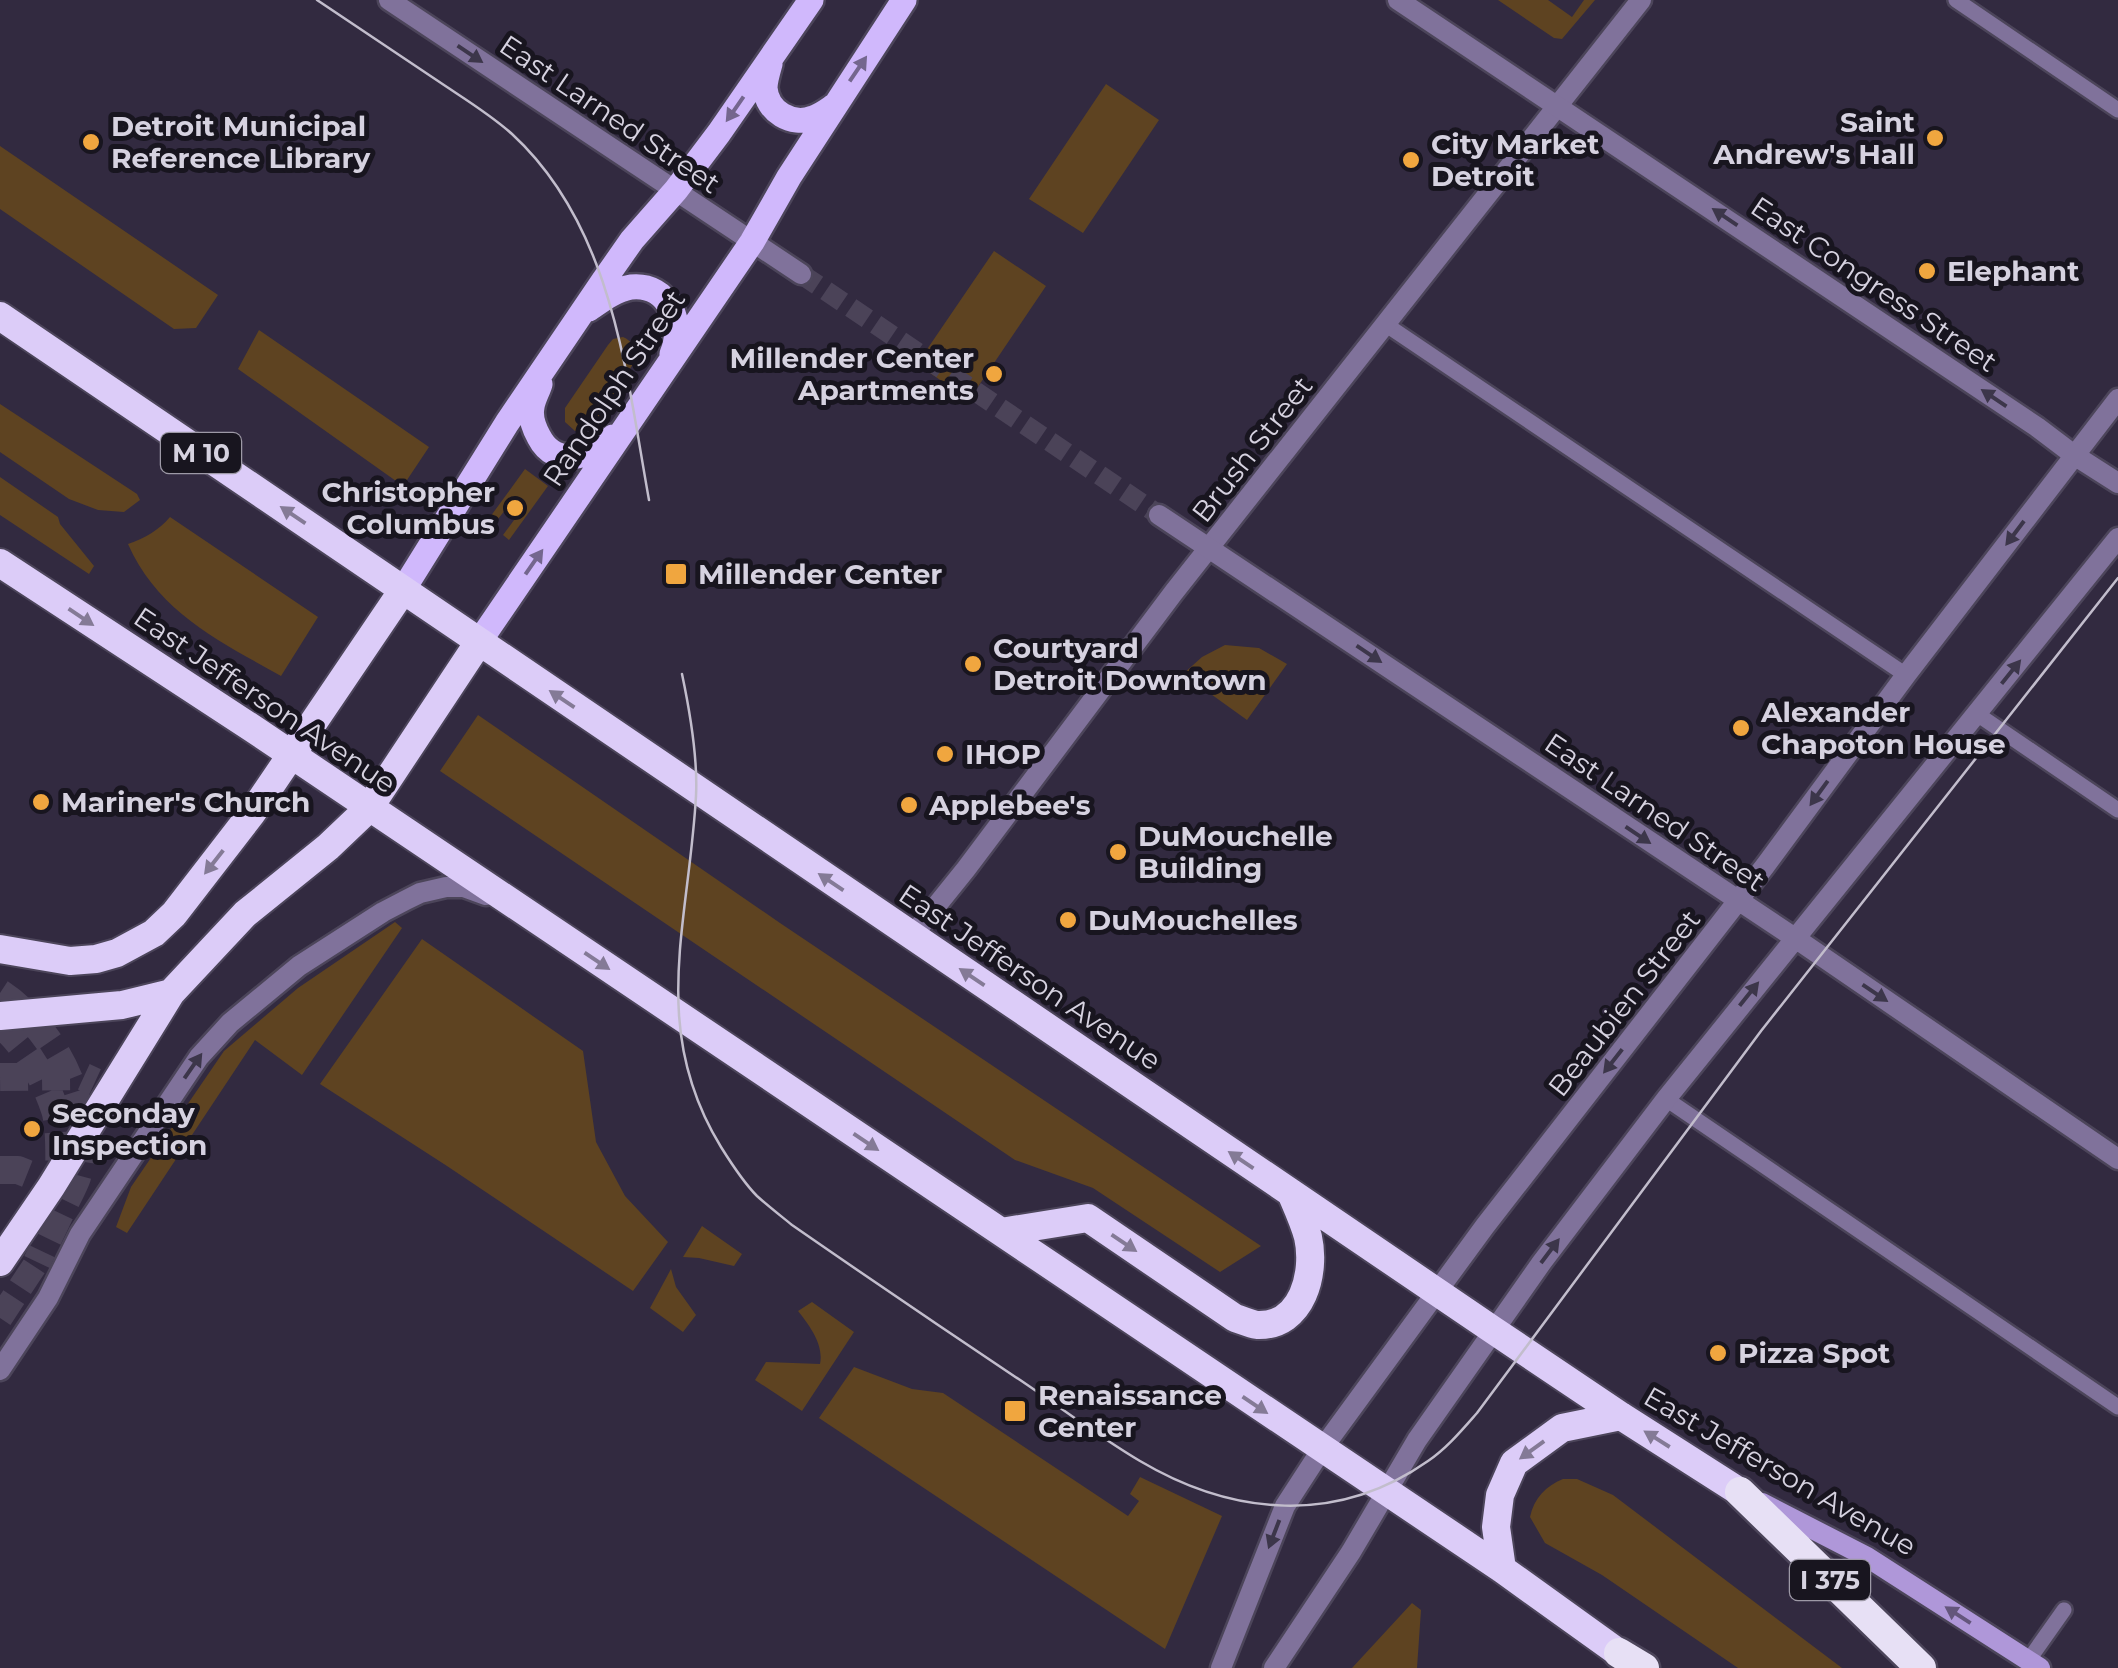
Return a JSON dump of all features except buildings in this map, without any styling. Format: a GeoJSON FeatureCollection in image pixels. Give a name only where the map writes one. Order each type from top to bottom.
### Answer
{"type":"FeatureCollection","features":[{"type":"Feature","properties":{"kind":"highway","name":"East Jefferson Avenue"},"geometry":{"type":"LineString","coordinates":[[0,316],[1493,1330],[1740,1492]]}},
{"type":"Feature","properties":{"kind":"highway","name":"East Jefferson Avenue"},"geometry":{"type":"LineString","coordinates":[[0,563],[292,755],[1502,1570],[1633,1663]]}},
{"type":"Feature","properties":{"kind":"highway"},"geometry":{"type":"LineString","coordinates":[[0,950],[70,961],[96,959],[117,953],[154,933],[185,900],[252,813],[403,590]]}},
{"type":"Feature","properties":{"kind":"highway","name":"Randolph Street"},"geometry":{"type":"LineString","coordinates":[[0,1262],[42,1181],[103,1086],[171,993],[244,914],[328,847],[369,808],[479,642]]}},
{"type":"Feature","properties":{"kind":"highway"},"geometry":{"type":"LineString","coordinates":[[0,1016],[122,1006],[171,993]]}},
{"type":"Feature","properties":{"kind":"highway"},"geometry":{"type":"LineString","coordinates":[[1000,1232],[1088,1218],[1235,1318],[1258,1325],[1292,1312],[1311,1270],[1308,1237],[1291,1193]]}},
{"type":"Feature","properties":{"kind":"highway"},"geometry":{"type":"LineString","coordinates":[[1502,1570],[1496,1527],[1500,1495],[1514,1463],[1562,1428],[1621,1416]]}},
{"type":"Feature","properties":{"kind":"highway","name":"I 375"},"geometry":{"type":"LineString","coordinates":[[1740,1492],[1922,1668]]}},
{"type":"Feature","properties":{"kind":"main road"},"geometry":{"type":"LineString","coordinates":[[403,590],[507,423],[632,240],[676,190],[811,0]]}},
{"type":"Feature","properties":{"kind":"main road","name":"Randolph Street"},"geometry":{"type":"LineString","coordinates":[[479,642],[752,242],[789,177],[904,0]]}},
{"type":"Feature","properties":{"kind":"main road"},"geometry":{"type":"LineString","coordinates":[[773,55],[765,88],[770,104],[781,116],[812,119],[834,106]]}},
{"type":"Feature","properties":{"kind":"main road"},"geometry":{"type":"LineString","coordinates":[[582,314],[606,296],[626,288],[642,287],[666,299],[678,329],[676,346],[664,373]]}},
{"type":"Feature","properties":{"kind":"main road"},"geometry":{"type":"LineString","coordinates":[[547,366],[531,408],[533,426],[548,450],[568,458],[584,456],[599,449],[632,421]]}},
{"type":"Feature","properties":{"kind":"main road","name":"East Jefferson Avenue"},"geometry":{"type":"LineString","coordinates":[[1740,1492],[1867,1557],[2034,1664]]}},
{"type":"Feature","properties":{"kind":"street","name":"East Larned Street"},"geometry":{"type":"LineString","coordinates":[[389,0],[801,274]]}},
{"type":"Feature","properties":{"kind":"street","name":"East Congress Street"},"geometry":{"type":"LineString","coordinates":[[1398,0],[2118,483]]}},
{"type":"Feature","properties":{"kind":"street","name":"Brush Street"},"geometry":{"type":"LineString","coordinates":[[912,936],[1209,547],[1641,0]]}},
{"type":"Feature","properties":{"kind":"street","name":"Beaubien Street"},"geometry":{"type":"LineString","coordinates":[[1222,1668],[1285,1506],[1322,1450],[1437,1292],[2118,400]]}},
{"type":"Feature","properties":{"kind":"street","name":"East Larned Street"},"geometry":{"type":"LineString","coordinates":[[1159,516],[1795,938],[2118,1159]]}},
{"type":"Feature","properties":{"kind":"street"},"geometry":{"type":"LineString","coordinates":[[1274,1668],[1351,1552],[1417,1440],[1493,1330],[1666,1098],[2118,538]]}},
{"type":"Feature","properties":{"kind":"street"},"geometry":{"type":"LineString","coordinates":[[0,1370],[48,1298],[80,1234],[199,1057],[230,1023],[287,975],[382,912],[432,889],[464,887],[516,906]]}},
{"type":"Feature","properties":{"kind":"lane"},"geometry":{"type":"LineString","coordinates":[[1956,0],[2118,110]]}},
{"type":"Feature","properties":{"kind":"lane"},"geometry":{"type":"LineString","coordinates":[[1386,324],[1906,675]]}},
{"type":"Feature","properties":{"kind":"lane"},"geometry":{"type":"LineString","coordinates":[[1977,714],[2118,810]]}},
{"type":"Feature","properties":{"kind":"lane"},"geometry":{"type":"LineString","coordinates":[[1666,1098],[2118,1407]]}},
{"type":"Feature","properties":{"kind":"lane"},"geometry":{"type":"LineString","coordinates":[[2034,1664],[2064,1610]]}},
{"type":"Feature","properties":{"kind":"shaded area"},"geometry":{"type":"Polygon","coordinates":[[[1498,0],[1548,0],[1572,17],[1584,0],[1595,0],[1562,39],[1554,38],[1498,0]]]}},
{"type":"Feature","properties":{"kind":"shaded area"},"geometry":{"type":"Polygon","coordinates":[[[1106,84],[1159,120],[1083,233],[1029,199],[1106,84]]]}},
{"type":"Feature","properties":{"kind":"shaded area"},"geometry":{"type":"Polygon","coordinates":[[[0,146],[218,295],[196,328],[174,329],[0,209],[0,146]]]}},
{"type":"Feature","properties":{"kind":"shaded area"},"geometry":{"type":"Polygon","coordinates":[[[994,251],[1046,286],[969,400],[917,364],[994,251]]]}},
{"type":"Feature","properties":{"kind":"shaded area"},"geometry":{"type":"Polygon","coordinates":[[[259,330],[429,447],[403,486],[238,369],[259,330]]]}},
{"type":"Feature","properties":{"kind":"shaded area"},"geometry":{"type":"Polygon","coordinates":[[[623,337],[634,347],[635,361],[593,426],[575,431],[565,422],[565,408],[608,345],[623,337]]]}},
{"type":"Feature","properties":{"kind":"shaded area"},"geometry":{"type":"Polygon","coordinates":[[[0,404],[137,494],[140,500],[124,512],[98,510],[69,499],[0,452],[0,404]]]}},
{"type":"Feature","properties":{"kind":"shaded area"},"geometry":{"type":"Polygon","coordinates":[[[525,469],[548,486],[509,540],[503,535],[523,508],[513,500],[491,528],[485,524],[525,469]]]}},
{"type":"Feature","properties":{"kind":"shaded area"},"geometry":{"type":"Polygon","coordinates":[[[0,477],[58,517],[94,566],[89,574],[0,515],[0,477]]]}},
{"type":"Feature","properties":{"kind":"shaded area"},"geometry":{"type":"Polygon","coordinates":[[[170,517],[318,617],[281,676],[192,622],[141,568],[128,544],[151,534],[170,517]]]}},
{"type":"Feature","properties":{"kind":"shaded area"},"geometry":{"type":"Polygon","coordinates":[[[1225,645],[1259,648],[1287,664],[1247,720],[1183,674],[1202,657],[1225,645]]]}},
{"type":"Feature","properties":{"kind":"shaded area"},"geometry":{"type":"Polygon","coordinates":[[[478,715],[1261,1246],[1220,1272],[1093,1188],[1015,1160],[440,771],[478,715]]]}},
{"type":"Feature","properties":{"kind":"shaded area"},"geometry":{"type":"Polygon","coordinates":[[[395,922],[402,928],[302,1075],[255,1040],[127,1233],[116,1227],[131,1187],[224,1051],[298,988],[395,922]]]}},
{"type":"Feature","properties":{"kind":"shaded area"},"geometry":{"type":"Polygon","coordinates":[[[422,939],[583,1051],[596,1142],[625,1196],[668,1242],[633,1291],[320,1084],[422,939]]]}},
{"type":"Feature","properties":{"kind":"shaded area"},"geometry":{"type":"Polygon","coordinates":[[[702,1226],[742,1254],[734,1266],[683,1257],[702,1226]]]}},
{"type":"Feature","properties":{"kind":"shaded area"},"geometry":{"type":"Polygon","coordinates":[[[671,1269],[676,1287],[696,1315],[683,1332],[650,1308],[671,1269]]]}},
{"type":"Feature","properties":{"kind":"shaded area"},"geometry":{"type":"Polygon","coordinates":[[[812,1302],[854,1332],[802,1411],[755,1380],[766,1362],[820,1364],[818,1343],[798,1311],[812,1302]]]}},
{"type":"Feature","properties":{"kind":"shaded area"},"geometry":{"type":"Polygon","coordinates":[[[854,1367],[912,1389],[943,1393],[1128,1516],[1139,1501],[1130,1494],[1140,1477],[1222,1516],[1165,1649],[819,1418],[854,1367]]]}},
{"type":"Feature","properties":{"kind":"shaded area"},"geometry":{"type":"Polygon","coordinates":[[[1563,1479],[1577,1479],[1613,1495],[1842,1668],[1738,1668],[1602,1575],[1545,1543],[1530,1517],[1542,1494],[1563,1479]]]}},
{"type":"Feature","properties":{"kind":"shaded area"},"geometry":{"type":"Polygon","coordinates":[[[1412,1603],[1421,1610],[1417,1668],[1352,1668],[1412,1603]]]}},
{"type":"Feature","properties":{"kind":"tunnel"},"geometry":{"type":"LineString","coordinates":[[801,274],[1159,515]]}},
{"type":"Feature","properties":{"kind":"tunnel"},"geometry":{"type":"LineString","coordinates":[[0,993],[20,1009],[54,1050],[67,1073],[81,1125],[77,1177],[37,1262]]}},
{"type":"Feature","properties":{"kind":"tunnel"},"geometry":{"type":"LineString","coordinates":[[0,1024],[26,1052],[51,1098],[58,1127],[59,1189]]}},
{"type":"Feature","properties":{"kind":"tunnel"},"geometry":{"type":"LineString","coordinates":[[0,1077],[82,1076],[95,1082]]}},
{"type":"Feature","properties":{"kind":"tunnel"},"geometry":{"type":"LineString","coordinates":[[0,1170],[18,1170],[33,1176]]}},
{"type":"Feature","properties":{"kind":"tunnel"},"geometry":{"type":"LineString","coordinates":[[0,1318],[37,1262]]}},
{"type":"Feature","properties":{"kind":"tram line"},"geometry":{"type":"LineString","coordinates":[[317,0],[495,120],[546,171],[573,213],[610,304],[649,500]]}},
{"type":"Feature","properties":{"kind":"tram line"},"geometry":{"type":"LineString","coordinates":[[682,674],[696,781],[678,974],[679,1017],[685,1060],[699,1103],[742,1179],[792,1225],[1140,1461],[1211,1493],[1248,1502],[1321,1504],[1358,1496],[1393,1482],[1435,1456],[1477,1413],[1761,1031],[2118,578]]}},
{"type":"Feature","properties":{"kind":"place","name":"Saint Andrew's Hall"},"geometry":{"type":"Point","coordinates":[1935,138]}},
{"type":"Feature","properties":{"kind":"place","name":"Detroit Municipal Reference Library"},"geometry":{"type":"Point","coordinates":[91,142]}},
{"type":"Feature","properties":{"kind":"place","name":"City Market Detroit"},"geometry":{"type":"Point","coordinates":[1411,160]}},
{"type":"Feature","properties":{"kind":"place","name":"Elephant"},"geometry":{"type":"Point","coordinates":[1927,271]}},
{"type":"Feature","properties":{"kind":"place","name":"Millender Center Apartments"},"geometry":{"type":"Point","coordinates":[994,374]}},
{"type":"Feature","properties":{"kind":"place","name":"Christopher Columbus"},"geometry":{"type":"Point","coordinates":[515,508]}},
{"type":"Feature","properties":{"kind":"place","name":"Millender Center"},"geometry":{"type":"Point","coordinates":[676,574]}},
{"type":"Feature","properties":{"kind":"place","name":"Courtyard Detroit Downtown"},"geometry":{"type":"Point","coordinates":[973,664]}},
{"type":"Feature","properties":{"kind":"place","name":"Alexander Chapoton House"},"geometry":{"type":"Point","coordinates":[1741,728]}},
{"type":"Feature","properties":{"kind":"place","name":"IHOP"},"geometry":{"type":"Point","coordinates":[945,754]}},
{"type":"Feature","properties":{"kind":"place","name":"Mariner's Church"},"geometry":{"type":"Point","coordinates":[41,802]}},
{"type":"Feature","properties":{"kind":"place","name":"Applebee's"},"geometry":{"type":"Point","coordinates":[909,805]}},
{"type":"Feature","properties":{"kind":"place","name":"DuMouchelle Building"},"geometry":{"type":"Point","coordinates":[1118,852]}},
{"type":"Feature","properties":{"kind":"place","name":"DuMouchelles"},"geometry":{"type":"Point","coordinates":[1068,920]}},
{"type":"Feature","properties":{"kind":"place","name":"Seconday Inspection"},"geometry":{"type":"Point","coordinates":[32,1129]}},
{"type":"Feature","properties":{"kind":"place","name":"Pizza Spot"},"geometry":{"type":"Point","coordinates":[1718,1353]}},
{"type":"Feature","properties":{"kind":"place","name":"Renaissance Center"},"geometry":{"type":"Point","coordinates":[1015,1411]}}]}
